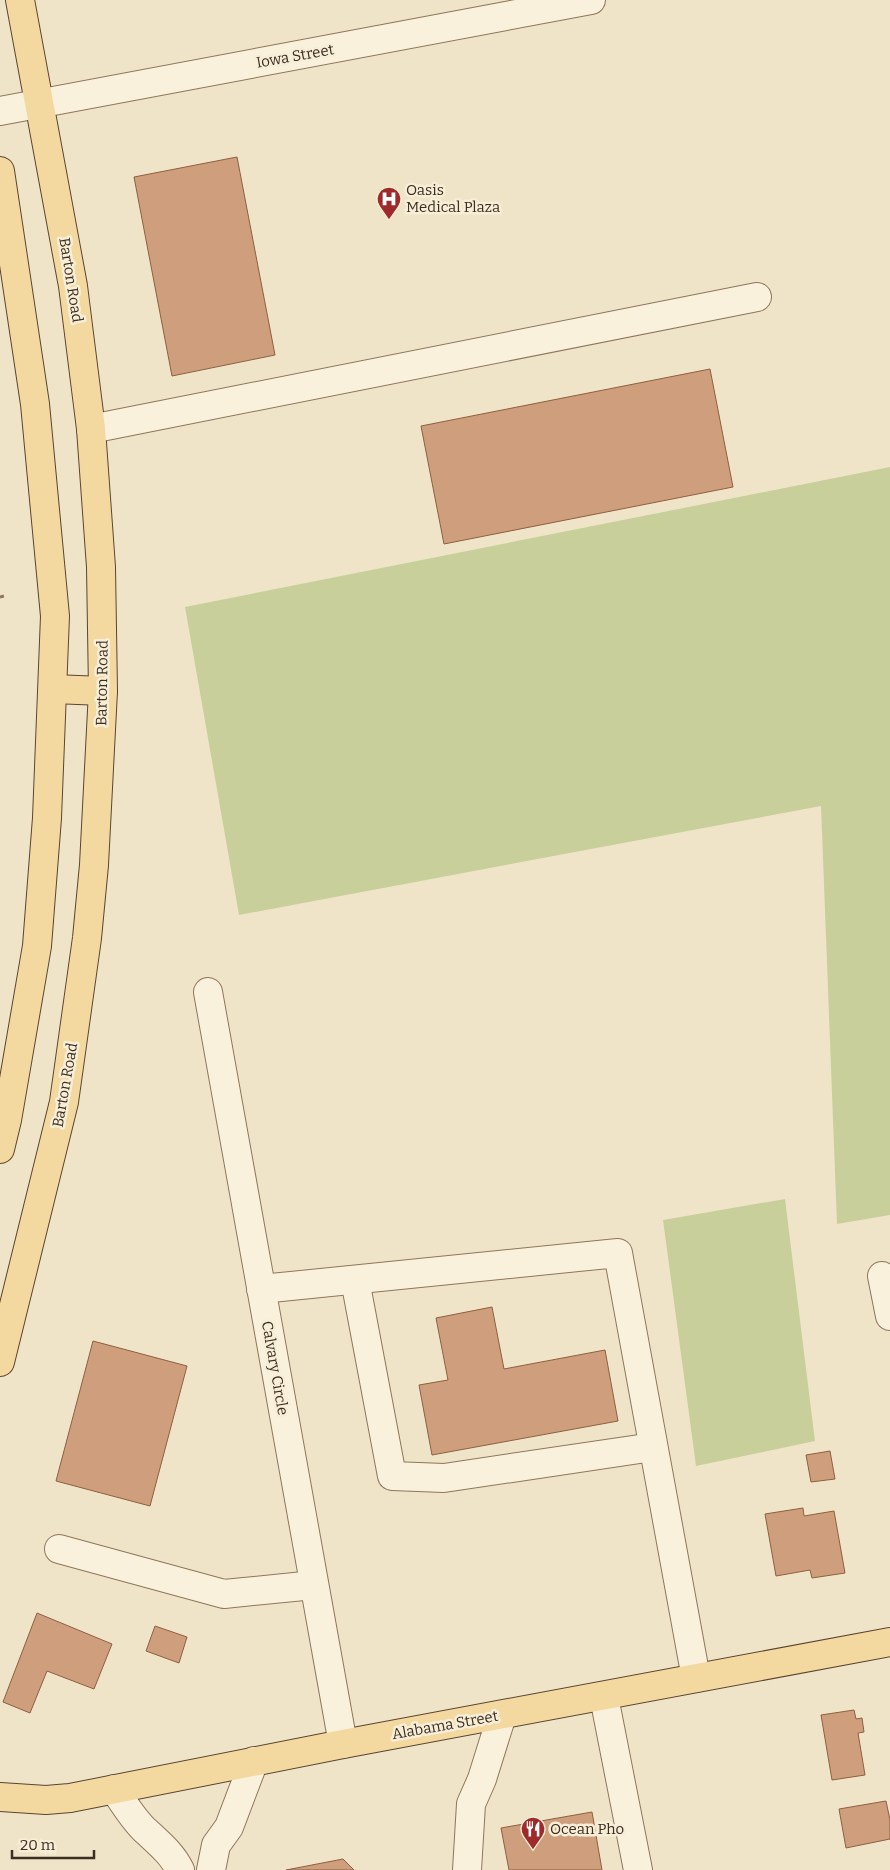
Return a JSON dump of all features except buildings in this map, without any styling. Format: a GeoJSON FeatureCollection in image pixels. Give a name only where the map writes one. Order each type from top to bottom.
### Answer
{"type":"FeatureCollection","features":[{"type":"Feature","properties":{"kind":"main road","name":"Barton Road"},"geometry":{"type":"LineString","coordinates":[[0,1362],[64,1102],[87,938],[94,865],[103,691],[101,567],[92,429],[73,286],[20,0]]}},
{"type":"Feature","properties":{"kind":"main road"},"geometry":{"type":"LineString","coordinates":[[0,171],[35,404],[55,616],[47,818],[37,946],[7,1120],[0,1149]]}},
{"type":"Feature","properties":{"kind":"main road"},"geometry":{"type":"LineString","coordinates":[[53,688],[103,691]]}},
{"type":"Feature","properties":{"kind":"main road","name":"Alabama Street"},"geometry":{"type":"LineString","coordinates":[[0,1798],[52,1800],[890,1642]]}},
{"type":"Feature","properties":{"kind":"street","name":"Iowa Street"},"geometry":{"type":"LineString","coordinates":[[0,111],[591,0]]}},
{"type":"Feature","properties":{"kind":"street"},"geometry":{"type":"LineString","coordinates":[[92,429],[757,297]]}},
{"type":"Feature","properties":{"kind":"street","name":"Calvary Circle"},"geometry":{"type":"LineString","coordinates":[[208,992],[343,1744]]}},
{"type":"Feature","properties":{"kind":"street"},"geometry":{"type":"LineString","coordinates":[[261,1289],[618,1253],[696,1678]]}},
{"type":"Feature","properties":{"kind":"street"},"geometry":{"type":"LineString","coordinates":[[882,1276],[890,1316]]}},
{"type":"Feature","properties":{"kind":"street"},"geometry":{"type":"LineString","coordinates":[[356,1280],[392,1476],[444,1478],[654,1447]]}},
{"type":"Feature","properties":{"kind":"street"},"geometry":{"type":"LineString","coordinates":[[59,1549],[224,1594],[314,1585]]}},
{"type":"Feature","properties":{"kind":"street"},"geometry":{"type":"LineString","coordinates":[[604,1697],[638,1870]]}},
{"type":"Feature","properties":{"kind":"street"},"geometry":{"type":"LineString","coordinates":[[467,1870],[471,1804],[482,1779],[502,1715]]}},
{"type":"Feature","properties":{"kind":"street"},"geometry":{"type":"LineString","coordinates":[[210,1870],[216,1845],[229,1827],[254,1761]]}},
{"type":"Feature","properties":{"kind":"street"},"geometry":{"type":"LineString","coordinates":[[114,1789],[146,1832],[158,1840],[180,1870]]}},
{"type":"Feature","properties":{"kind":"green space"},"geometry":{"type":"Polygon","coordinates":[[[890,467],[890,1215],[837,1224],[821,806],[239,915],[185,607],[890,467]]]}},
{"type":"Feature","properties":{"kind":"green space"},"geometry":{"type":"Polygon","coordinates":[[[785,1199],[815,1441],[696,1466],[663,1220],[785,1199]]]}},
{"type":"Feature","properties":{"kind":"place","name":"Oasis Medical Plaza"},"geometry":{"type":"Point","coordinates":[389,220]}},
{"type":"Feature","properties":{"kind":"place","name":"Ocean Pho"},"geometry":{"type":"Point","coordinates":[533,1850]}}]}
